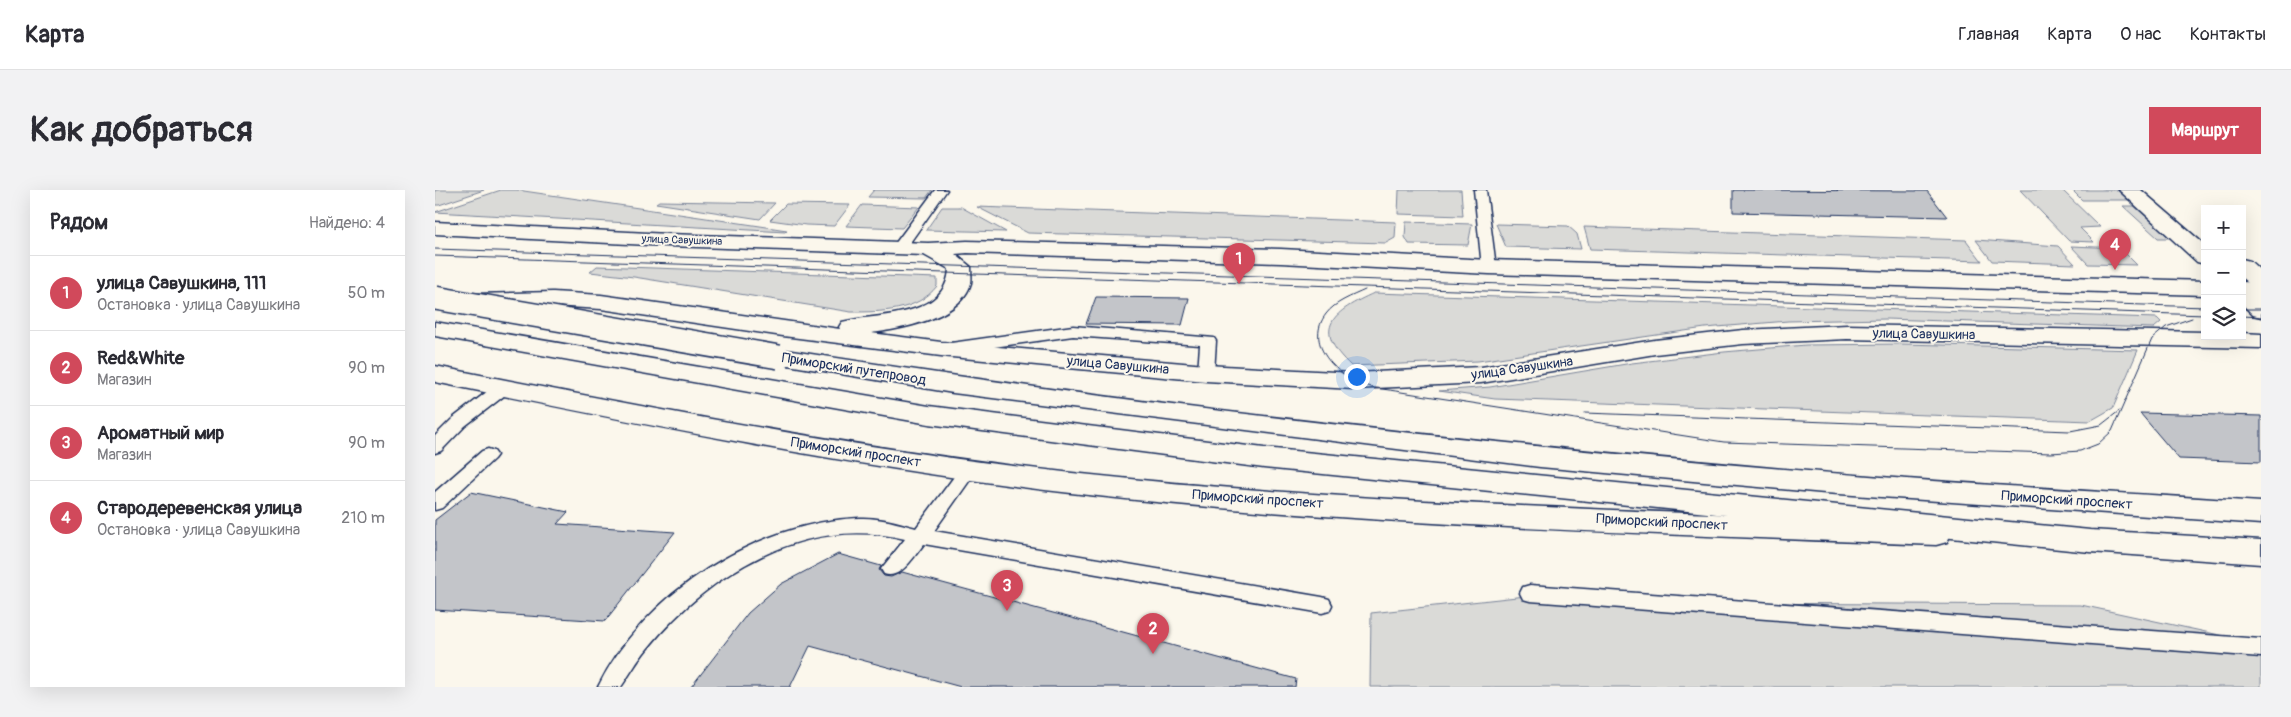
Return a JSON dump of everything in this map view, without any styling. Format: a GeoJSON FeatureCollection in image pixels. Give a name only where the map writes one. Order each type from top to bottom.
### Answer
{"type":"FeatureCollection","features":[{"type":"Feature","properties":{"kind":"main road"},"geometry":{"type":"LineString","coordinates":[[2129,190],[2201,253]]}},
{"type":"Feature","properties":{"kind":"main road"},"geometry":{"type":"LineString","coordinates":[[2153,190],[2201,231]]}},
{"type":"Feature","properties":{"kind":"main road","name":"улица Савушкина"},"geometry":{"type":"LineString","coordinates":[[435,228],[668,240],[899,248],[967,247],[1281,256],[1489,267],[2201,288]]}},
{"type":"Feature","properties":{"kind":"main road","name":"улица Савушкина"},"geometry":{"type":"LineString","coordinates":[[783,329],[867,327],[906,320],[936,308],[953,295],[960,284],[961,275],[960,267],[953,261],[929,249]]}},
{"type":"Feature","properties":{"kind":"main road"},"geometry":{"type":"LineString","coordinates":[[2246,269],[2261,282]]}},
{"type":"Feature","properties":{"kind":"main road"},"geometry":{"type":"LineString","coordinates":[[2246,290],[2261,290]]}},
{"type":"Feature","properties":{"kind":"main road"},"geometry":{"type":"LineString","coordinates":[[2246,294],[2261,310]]}},
{"type":"Feature","properties":{"kind":"main road","name":"улица Савушкина"},"geometry":{"type":"LineString","coordinates":[[435,300],[553,298],[601,302],[783,329],[941,349],[1206,373],[1355,381],[1481,375],[1655,347],[1743,337],[1847,332],[2261,341]]}},
{"type":"Feature","properties":{"kind":"main road","name":"Приморский путепровод"},"geometry":{"type":"LineString","coordinates":[[435,300],[953,385],[1275,426]]}},
{"type":"Feature","properties":{"kind":"main road","name":"Приморский проспект"},"geometry":{"type":"LineString","coordinates":[[435,329],[929,415],[1264,458],[2090,541]]}},
{"type":"Feature","properties":{"kind":"main road","name":"Приморский проспект"},"geometry":{"type":"LineString","coordinates":[[435,374],[789,442],[969,470],[1161,492],[1371,507],[1639,522],[2090,541],[2261,552]]}},
{"type":"Feature","properties":{"kind":"main road","name":"Приморский проспект"},"geometry":{"type":"LineString","coordinates":[[1275,426],[1540,456],[1825,483],[2261,514]]}},
{"type":"Feature","properties":{"kind":"lane"},"geometry":{"type":"LineString","coordinates":[[899,248],[941,190]]}},
{"type":"Feature","properties":{"kind":"lane"},"geometry":{"type":"LineString","coordinates":[[1481,190],[1489,267]]}},
{"type":"Feature","properties":{"kind":"lane"},"geometry":{"type":"LineString","coordinates":[[941,349],[1073,331],[1208,340],[1206,373]]}},
{"type":"Feature","properties":{"kind":"lane"},"geometry":{"type":"LineString","coordinates":[[435,447],[459,422],[503,388]]}},
{"type":"Feature","properties":{"kind":"lane"},"geometry":{"type":"LineString","coordinates":[[435,503],[488,456]]}},
{"type":"Feature","properties":{"kind":"lane"},"geometry":{"type":"LineString","coordinates":[[891,569],[920,536],[969,470]]}},
{"type":"Feature","properties":{"kind":"lane"},"geometry":{"type":"LineString","coordinates":[[609,687],[639,643],[677,605],[723,569],[755,550],[826,528],[860,525],[884,528],[920,536],[1322,606]]}},
{"type":"Feature","properties":{"kind":"lane"},"geometry":{"type":"LineString","coordinates":[[1530,593],[2261,648]]}},
{"type":"Feature","properties":{"kind":"shaded area"},"geometry":{"type":"Polygon","coordinates":[[[435,190],[484,190],[435,205],[435,190]]]}},
{"type":"Feature","properties":{"kind":"shaded area"},"geometry":{"type":"Polygon","coordinates":[[[501,190],[517,190],[787,230],[785,232],[435,212],[501,190]]]}},
{"type":"Feature","properties":{"kind":"shaded area"},"geometry":{"type":"Polygon","coordinates":[[[874,190],[932,190],[926,198],[868,197],[874,190]]]}},
{"type":"Feature","properties":{"kind":"shaded area"},"geometry":{"type":"Polygon","coordinates":[[[1399,190],[1461,190],[1463,216],[1398,214],[1399,190]]]}},
{"type":"Feature","properties":{"kind":"shaded area"},"geometry":{"type":"Polygon","coordinates":[[[2020,190],[2062,190],[2100,227],[2080,228],[2094,242],[2069,241],[2020,190]]]}},
{"type":"Feature","properties":{"kind":"shaded area"},"geometry":{"type":"Polygon","coordinates":[[[2072,190],[2117,190],[2128,200],[2082,200],[2072,190]]]}},
{"type":"Feature","properties":{"kind":"shaded area"},"geometry":{"type":"Polygon","coordinates":[[[659,201],[775,203],[760,219],[656,203],[659,201]]]}},
{"type":"Feature","properties":{"kind":"shaded area"},"geometry":{"type":"Polygon","coordinates":[[[786,204],[850,205],[834,226],[806,225],[770,220],[786,204]]]}},
{"type":"Feature","properties":{"kind":"shaded area"},"geometry":{"type":"Polygon","coordinates":[[[862,205],[919,207],[902,228],[846,226],[862,205]]]}},
{"type":"Feature","properties":{"kind":"shaded area"},"geometry":{"type":"Polygon","coordinates":[[[2123,206],[2134,206],[2170,238],[2158,238],[2123,206]]]}},
{"type":"Feature","properties":{"kind":"shaded area"},"geometry":{"type":"Polygon","coordinates":[[[942,207],[961,207],[1006,232],[926,230],[942,207]]]}},
{"type":"Feature","properties":{"kind":"shaded area"},"geometry":{"type":"Polygon","coordinates":[[[977,207],[1396,222],[1395,238],[1386,243],[1028,233],[977,207]]]}},
{"type":"Feature","properties":{"kind":"shaded area"},"geometry":{"type":"Polygon","coordinates":[[[1406,222],[1472,224],[1468,245],[1409,244],[1405,237],[1406,222]]]}},
{"type":"Feature","properties":{"kind":"shaded area"},"geometry":{"type":"Polygon","coordinates":[[[1496,224],[1568,226],[1577,234],[1581,249],[1506,247],[1496,224]]]}},
{"type":"Feature","properties":{"kind":"shaded area"},"geometry":{"type":"Polygon","coordinates":[[[1584,227],[1966,240],[1982,261],[1590,249],[1584,227]]]}},
{"type":"Feature","properties":{"kind":"shaded area"},"geometry":{"type":"Polygon","coordinates":[[[1976,240],[2058,246],[2075,264],[1992,261],[1976,240]]]}},
{"type":"Feature","properties":{"kind":"shaded area"},"geometry":{"type":"Polygon","coordinates":[[[2071,246],[2120,248],[2137,265],[2088,264],[2071,246]]]}},
{"type":"Feature","properties":{"kind":"shaded area"},"geometry":{"type":"Polygon","coordinates":[[[597,266],[937,278],[937,286],[929,295],[909,306],[886,311],[851,312],[634,277],[590,272],[597,266]]]}},
{"type":"Feature","properties":{"kind":"shaded area"},"geometry":{"type":"Polygon","coordinates":[[[1374,293],[2157,318],[2161,322],[2154,328],[1886,319],[1788,321],[1705,328],[1478,361],[1351,366],[1339,353],[1332,341],[1330,331],[1332,322],[1338,314],[1348,307],[1374,293]]]}},
{"type":"Feature","properties":{"kind":"shaded area"},"geometry":{"type":"Polygon","coordinates":[[[1903,344],[2138,350],[2113,408],[2090,421],[1495,399],[1439,391],[1490,387],[1632,363],[1724,352],[1806,345],[1903,344]]]}},
{"type":"Feature","properties":{"kind":"shaded area"},"geometry":{"type":"Polygon","coordinates":[[[1526,596],[1706,603],[2081,605],[2229,637],[2261,657],[2261,687],[1370,687],[1371,613],[1526,596]]]}},
{"type":"Feature","properties":{"kind":"building"},"geometry":{"type":"Polygon","coordinates":[[[1733,190],[1927,191],[1947,217],[1733,212],[1733,190]]]}},
{"type":"Feature","properties":{"kind":"building"},"geometry":{"type":"Polygon","coordinates":[[[1096,297],[1189,298],[1182,325],[1086,324],[1096,297]]]}},
{"type":"Feature","properties":{"kind":"building"},"geometry":{"type":"Polygon","coordinates":[[[2140,413],[2261,416],[2261,462],[2179,459],[2140,413]]]}},
{"type":"Feature","properties":{"kind":"building"},"geometry":{"type":"Polygon","coordinates":[[[471,492],[568,512],[557,524],[675,532],[605,621],[435,610],[435,520],[471,492]]]}},
{"type":"Feature","properties":{"kind":"building"},"geometry":{"type":"Polygon","coordinates":[[[838,554],[881,566],[879,570],[884,576],[891,577],[902,572],[1296,679],[1295,687],[961,687],[810,646],[790,687],[691,687],[748,613],[781,584],[838,554]]]}},
{"type":"Feature","properties":{"kind":"tram line"},"geometry":{"type":"LineString","coordinates":[[435,249],[2201,307]]}},
{"type":"Feature","properties":{"kind":"tram line"},"geometry":{"type":"LineString","coordinates":[[435,256],[2201,315]]}},
{"type":"Feature","properties":{"kind":"tram line"},"geometry":{"type":"LineString","coordinates":[[1365,290],[1334,306],[1326,314],[1320,325],[1319,335],[1320,345],[1332,364],[1340,372],[1359,383],[1380,389],[1724,442],[2051,453],[2080,451],[2098,444],[2112,431],[2152,339],[2166,327],[2192,318]]}},
{"type":"Feature","properties":{"kind":"tram line"},"geometry":{"type":"LineString","coordinates":[[2246,309],[2261,309]]}},
{"type":"Feature","properties":{"kind":"tram line"},"geometry":{"type":"LineString","coordinates":[[2246,316],[2261,317]]}},
{"type":"Feature","properties":{"kind":"tram line"},"geometry":{"type":"LineString","coordinates":[[1585,413],[2070,431],[2101,425],[2119,411]]}},
{"type":"Feature","properties":{"kind":"place","name":"Стародеревенская улица"},"geometry":{"type":"Point","coordinates":[2115,270]}},
{"type":"Feature","properties":{"kind":"place","name":"улица Савушкина, 111"},"geometry":{"type":"Point","coordinates":[1239,284]}},
{"type":"Feature","properties":{"kind":"place","name":"Ароматный мир"},"geometry":{"type":"Point","coordinates":[1007,611]}},
{"type":"Feature","properties":{"kind":"place","name":"Red&White"},"geometry":{"type":"Point","coordinates":[1153,654]}}]}
